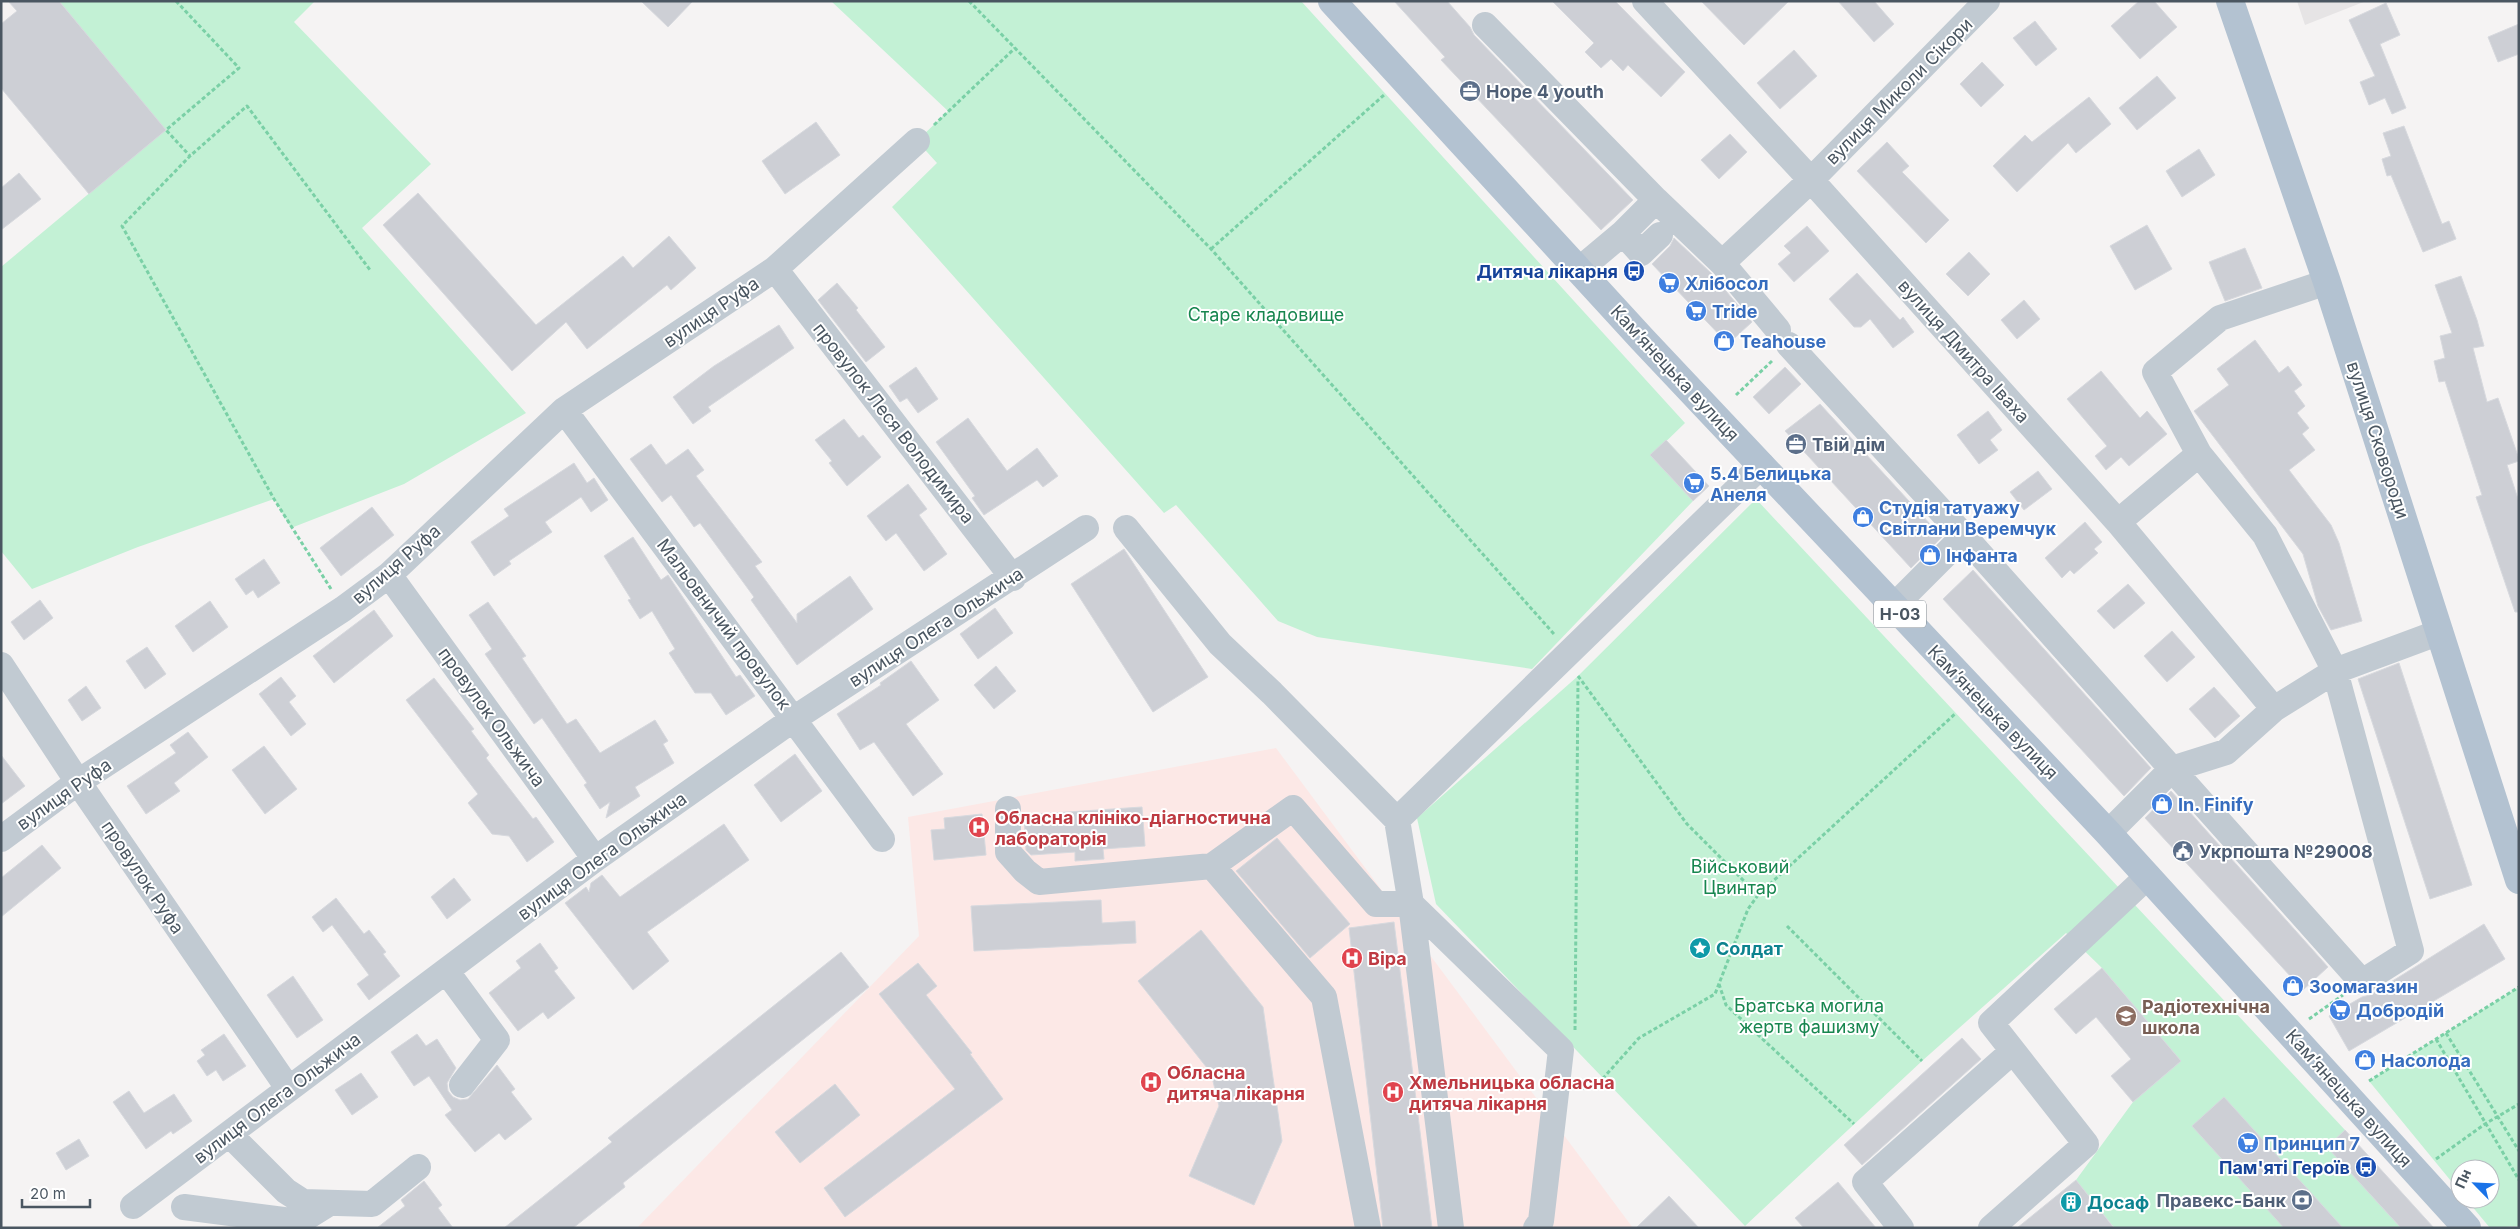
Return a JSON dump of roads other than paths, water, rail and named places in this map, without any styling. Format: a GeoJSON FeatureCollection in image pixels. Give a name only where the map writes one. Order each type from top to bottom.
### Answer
{"type":"FeatureCollection","features":[{"type":"Feature","properties":{"kind":"main road","name":"Камʼянецька вулиця"},"geometry":{"type":"LineString","coordinates":[[1332,1],[1893,607],[2148,876],[2464,1226]]}},
{"type":"Feature","properties":{"kind":"main road","name":"вулиця Сковороди"},"geometry":{"type":"LineString","coordinates":[[2230,1],[2327,282],[2519,880]]}},
{"type":"Feature","properties":{"kind":"street","name":"вулиця Дмитра Іваха"},"geometry":{"type":"LineString","coordinates":[[1645,1],[1811,180],[2118,522],[2274,709]]}},
{"type":"Feature","properties":{"kind":"street","name":"вулиця Миколи Сікори"},"geometry":{"type":"LineString","coordinates":[[1722,263],[1811,180],[1987,1]]}},
{"type":"Feature","properties":{"kind":"street"},"geometry":{"type":"LineString","coordinates":[[1485,25],[1656,200],[1722,263],[1784,338],[1964,536],[2362,982],[2411,951],[2335,671],[2265,534],[2199,454],[2155,372],[2220,318],[2286,294],[2327,282]]}},
{"type":"Feature","properties":{"kind":"street","name":"вулиця Руфа"},"geometry":{"type":"LineString","coordinates":[[1,839],[78,782],[343,609],[389,575],[564,410],[775,269],[916,141]]}},
{"type":"Feature","properties":{"kind":"street"},"geometry":{"type":"LineString","coordinates":[[1580,269],[1623,233],[1656,200]]}},
{"type":"Feature","properties":{"kind":"street"},"geometry":{"type":"LineString","coordinates":[[1623,233],[1641,253],[1660,235]]}},
{"type":"Feature","properties":{"kind":"street","name":"провулок Леся Володимира"},"geometry":{"type":"LineString","coordinates":[[775,269],[1013,578]]}},
{"type":"Feature","properties":{"kind":"street","name":"Мальовничий провулок"},"geometry":{"type":"LineString","coordinates":[[564,410],[795,718],[882,839]]}},
{"type":"Feature","properties":{"kind":"street"},"geometry":{"type":"LineString","coordinates":[[2118,522],[2199,454]]}},
{"type":"Feature","properties":{"kind":"street"},"geometry":{"type":"LineString","coordinates":[[1397,820],[1573,665],[1762,465]]}},
{"type":"Feature","properties":{"kind":"street","name":"вулиця Олега Ольжича"},"geometry":{"type":"LineString","coordinates":[[134,1206],[288,1088],[595,859],[795,718],[1013,578],[1086,528]]}},
{"type":"Feature","properties":{"kind":"street"},"geometry":{"type":"LineString","coordinates":[[1126,528],[1220,644],[1272,693],[1397,820],[1411,904],[1451,1228]]}},
{"type":"Feature","properties":{"kind":"street"},"geometry":{"type":"LineString","coordinates":[[1893,607],[1964,536]]}},
{"type":"Feature","properties":{"kind":"street","name":"провулок Ольжича"},"geometry":{"type":"LineString","coordinates":[[389,575],[595,859]]}},
{"type":"Feature","properties":{"kind":"street"},"geometry":{"type":"LineString","coordinates":[[2108,833],[2172,769],[2226,752],[2274,709],[2335,671],[2440,632]]}},
{"type":"Feature","properties":{"kind":"street","name":"провулок Руфа"},"geometry":{"type":"LineString","coordinates":[[1,665],[78,782],[288,1088]]}},
{"type":"Feature","properties":{"kind":"street"},"geometry":{"type":"LineString","coordinates":[[1008,809],[1008,852],[1025,872],[1039,882],[1212,866],[1293,808],[1376,904],[1411,904],[1561,1050],[1541,1221],[1536,1228]]}},
{"type":"Feature","properties":{"kind":"street"},"geometry":{"type":"LineString","coordinates":[[1212,866],[1324,997],[1368,1228]]}},
{"type":"Feature","properties":{"kind":"street"},"geometry":{"type":"LineString","coordinates":[[1991,1228],[2086,1144],[1991,1023],[2148,876]]}},
{"type":"Feature","properties":{"kind":"street"},"geometry":{"type":"LineString","coordinates":[[446,972],[497,1040],[462,1085]]}},
{"type":"Feature","properties":{"kind":"street"},"geometry":{"type":"LineString","coordinates":[[1901,1228],[1865,1182],[2013,1051]]}},
{"type":"Feature","properties":{"kind":"street"},"geometry":{"type":"LineString","coordinates":[[229,1134],[286,1191],[303,1202],[372,1204],[418,1167]]}},
{"type":"Feature","properties":{"kind":"street"},"geometry":{"type":"LineString","coordinates":[[184,1208],[299,1222],[328,1204]]}},
{"type":"Feature","properties":{"kind":"place","name":"Hope 4 youth"},"geometry":{"type":"Point","coordinates":[1470,91]}},
{"type":"Feature","properties":{"kind":"place","name":"Дитяча лікарня"},"geometry":{"type":"Point","coordinates":[1634,271]}},
{"type":"Feature","properties":{"kind":"place","name":"Хлібосол"},"geometry":{"type":"Point","coordinates":[1669,283]}},
{"type":"Feature","properties":{"kind":"place","name":"Tride"},"geometry":{"type":"Point","coordinates":[1696,311]}},
{"type":"Feature","properties":{"kind":"place","name":"Teahouse"},"geometry":{"type":"Point","coordinates":[1724,341]}},
{"type":"Feature","properties":{"kind":"place","name":"Твій дім"},"geometry":{"type":"Point","coordinates":[1796,444]}},
{"type":"Feature","properties":{"kind":"place","name":"5.4 Белицька Анеля"},"geometry":{"type":"Point","coordinates":[1694,483]}},
{"type":"Feature","properties":{"kind":"place","name":"Студія татуажу Світлани Веремчук"},"geometry":{"type":"Point","coordinates":[1863,517]}},
{"type":"Feature","properties":{"kind":"place","name":"Інфанта"},"geometry":{"type":"Point","coordinates":[1930,555]}},
{"type":"Feature","properties":{"kind":"place","name":"In. Finify"},"geometry":{"type":"Point","coordinates":[2162,804]}},
{"type":"Feature","properties":{"kind":"place","name":"Обласна клініко-діагностична лабораторія"},"geometry":{"type":"Point","coordinates":[979,827]}},
{"type":"Feature","properties":{"kind":"place","name":"Укрпошта №29008"},"geometry":{"type":"Point","coordinates":[2183,851]}},
{"type":"Feature","properties":{"kind":"place","name":"Солдат"},"geometry":{"type":"Point","coordinates":[1700,948]}},
{"type":"Feature","properties":{"kind":"place","name":"Віра"},"geometry":{"type":"Point","coordinates":[1352,958]}},
{"type":"Feature","properties":{"kind":"place","name":"Зоомагазин"},"geometry":{"type":"Point","coordinates":[2293,986]}},
{"type":"Feature","properties":{"kind":"place","name":"Добродій"},"geometry":{"type":"Point","coordinates":[2340,1010]}},
{"type":"Feature","properties":{"kind":"place","name":"Радіотехнічна школа"},"geometry":{"type":"Point","coordinates":[2126,1016]}},
{"type":"Feature","properties":{"kind":"place","name":"Насолода"},"geometry":{"type":"Point","coordinates":[2365,1060]}},
{"type":"Feature","properties":{"kind":"place","name":"Обласна дитяча лікарня"},"geometry":{"type":"Point","coordinates":[1151,1082]}},
{"type":"Feature","properties":{"kind":"place","name":"Хмельницька обласна дитяча лікарня"},"geometry":{"type":"Point","coordinates":[1393,1092]}},
{"type":"Feature","properties":{"kind":"place","name":"Принцип 7"},"geometry":{"type":"Point","coordinates":[2248,1143]}},
{"type":"Feature","properties":{"kind":"place","name":"Пам'яті Героїв"},"geometry":{"type":"Point","coordinates":[2366,1167]}},
{"type":"Feature","properties":{"kind":"place","name":"Правекс-Банк"},"geometry":{"type":"Point","coordinates":[2302,1200]}},
{"type":"Feature","properties":{"kind":"place","name":"Досаф"},"geometry":{"type":"Point","coordinates":[2071,1202]}},
{"type":"Feature","properties":{"kind":"park label","name":"Старе кладовище"},"geometry":{"type":"Point","coordinates":[1266,314]}},
{"type":"Feature","properties":{"kind":"park label","name":"Військовий Цвинтар"},"geometry":{"type":"Point","coordinates":[1740,876]}},
{"type":"Feature","properties":{"kind":"park label","name":"Братська могила жертв фашизму"},"geometry":{"type":"Point","coordinates":[1809,1015]}}]}
